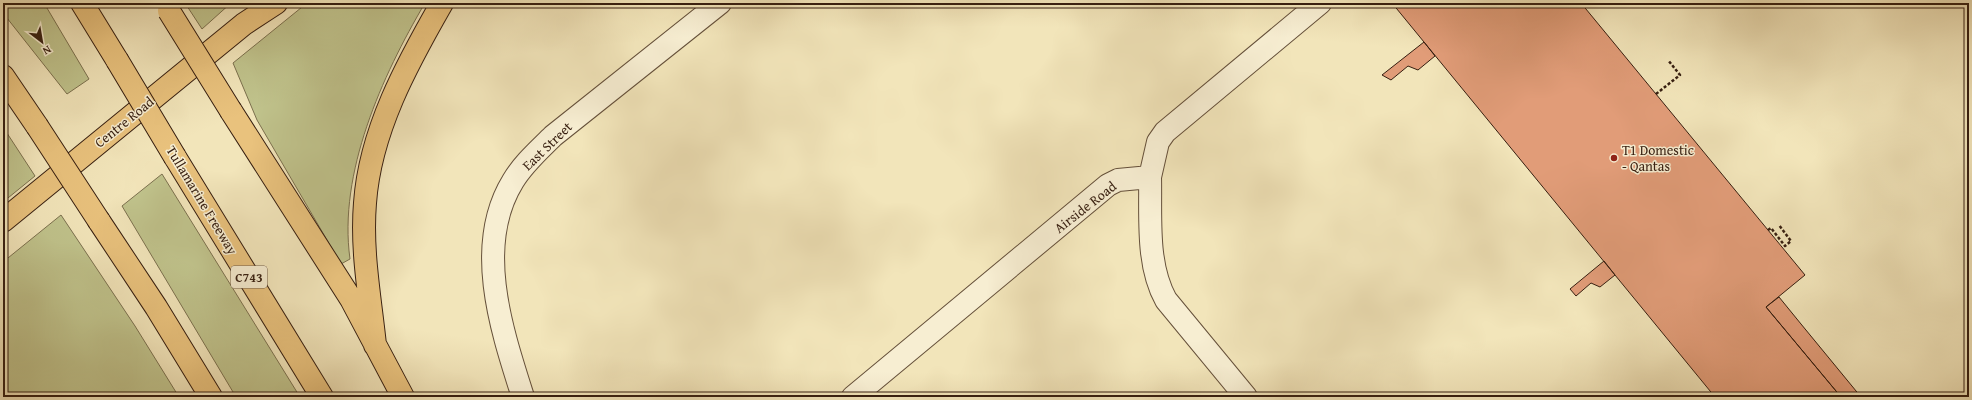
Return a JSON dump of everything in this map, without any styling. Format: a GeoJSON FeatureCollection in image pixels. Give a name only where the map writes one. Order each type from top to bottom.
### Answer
{"type":"FeatureCollection","features":[{"type":"Feature","properties":{"kind":"main road","name":"Tullamarine Freeway"},"geometry":{"type":"LineString","coordinates":[[82,3],[322,397]]}},
{"type":"Feature","properties":{"kind":"main road","name":"Centre Road"},"geometry":{"type":"LineString","coordinates":[[244,24],[262,3]]}},
{"type":"Feature","properties":{"kind":"main road","name":"Centre Road"},"geometry":{"type":"LineString","coordinates":[[3,221],[244,24],[276,3]]}},
{"type":"Feature","properties":{"kind":"main road"},"geometry":{"type":"LineString","coordinates":[[375,345],[366,272],[365,203],[369,171],[375,143],[409,61],[442,3]]}},
{"type":"Feature","properties":{"kind":"main road"},"geometry":{"type":"LineString","coordinates":[[166,7],[351,299],[403,397]]}},
{"type":"Feature","properties":{"kind":"main road"},"geometry":{"type":"LineString","coordinates":[[3,76],[156,307],[211,397]]}},
{"type":"Feature","properties":{"kind":"street","name":"East Street"},"geometry":{"type":"LineString","coordinates":[[523,397],[510,354],[498,305],[494,265],[494,235],[499,209],[513,182],[530,160],[553,136],[720,3]]}},
{"type":"Feature","properties":{"kind":"street"},"geometry":{"type":"LineString","coordinates":[[1246,397],[1166,300],[1159,287],[1153,262],[1150,177],[1158,142],[1165,132],[1320,3]]}},
{"type":"Feature","properties":{"kind":"street","name":"Airside Road"},"geometry":{"type":"LineString","coordinates":[[853,397],[1112,182],[1150,177]]}},
{"type":"Feature","properties":{"kind":"path"},"geometry":{"type":"LineString","coordinates":[[1656,94],[1680,75],[1668,60]]}},
{"type":"Feature","properties":{"kind":"path"},"geometry":{"type":"LineString","coordinates":[[1768,230],[1771,228],[1785,246],[1791,241],[1779,225]]}},
{"type":"Feature","properties":{"kind":"green space"},"geometry":{"type":"Polygon","coordinates":[[[3,3],[44,3],[89,79],[67,94],[3,13],[3,3]]]}},
{"type":"Feature","properties":{"kind":"green space"},"geometry":{"type":"Polygon","coordinates":[[[185,3],[231,3],[202,29],[185,3]]]}},
{"type":"Feature","properties":{"kind":"green space"},"geometry":{"type":"Polygon","coordinates":[[[307,3],[425,3],[393,62],[379,93],[367,126],[357,159],[351,193],[348,226],[350,259],[341,264],[257,120],[233,63],[307,3]]]}},
{"type":"Feature","properties":{"kind":"green space"},"geometry":{"type":"Polygon","coordinates":[[[3,127],[35,176],[3,202],[3,127]]]}},
{"type":"Feature","properties":{"kind":"green space"},"geometry":{"type":"Polygon","coordinates":[[[162,174],[300,397],[236,397],[122,206],[162,174]]]}},
{"type":"Feature","properties":{"kind":"green space"},"geometry":{"type":"Polygon","coordinates":[[[61,215],[135,326],[179,397],[3,397],[3,262],[61,215]]]}},
{"type":"Feature","properties":{"kind":"building","name":"T1 Domestic - Qantas"},"geometry":{"type":"Polygon","coordinates":[[[1392,3],[1581,3],[1805,275],[1766,307],[1841,397],[1715,397],[1392,3]]]}},
{"type":"Feature","properties":{"kind":"building"},"geometry":{"type":"Polygon","coordinates":[[[1424,42],[1435,56],[1418,70],[1408,66],[1391,80],[1382,75],[1424,42]]]}},
{"type":"Feature","properties":{"kind":"building"},"geometry":{"type":"Polygon","coordinates":[[[1604,261],[1615,275],[1600,287],[1591,283],[1576,296],[1570,289],[1604,261]]]}},
{"type":"Feature","properties":{"kind":"building"},"geometry":{"type":"Polygon","coordinates":[[[1779,297],[1861,397],[1841,397],[1766,307],[1779,297]]]}},
{"type":"Feature","properties":{"kind":"place","name":"T1 Domestic - Qantas"},"geometry":{"type":"Point","coordinates":[1614,158]}}]}
